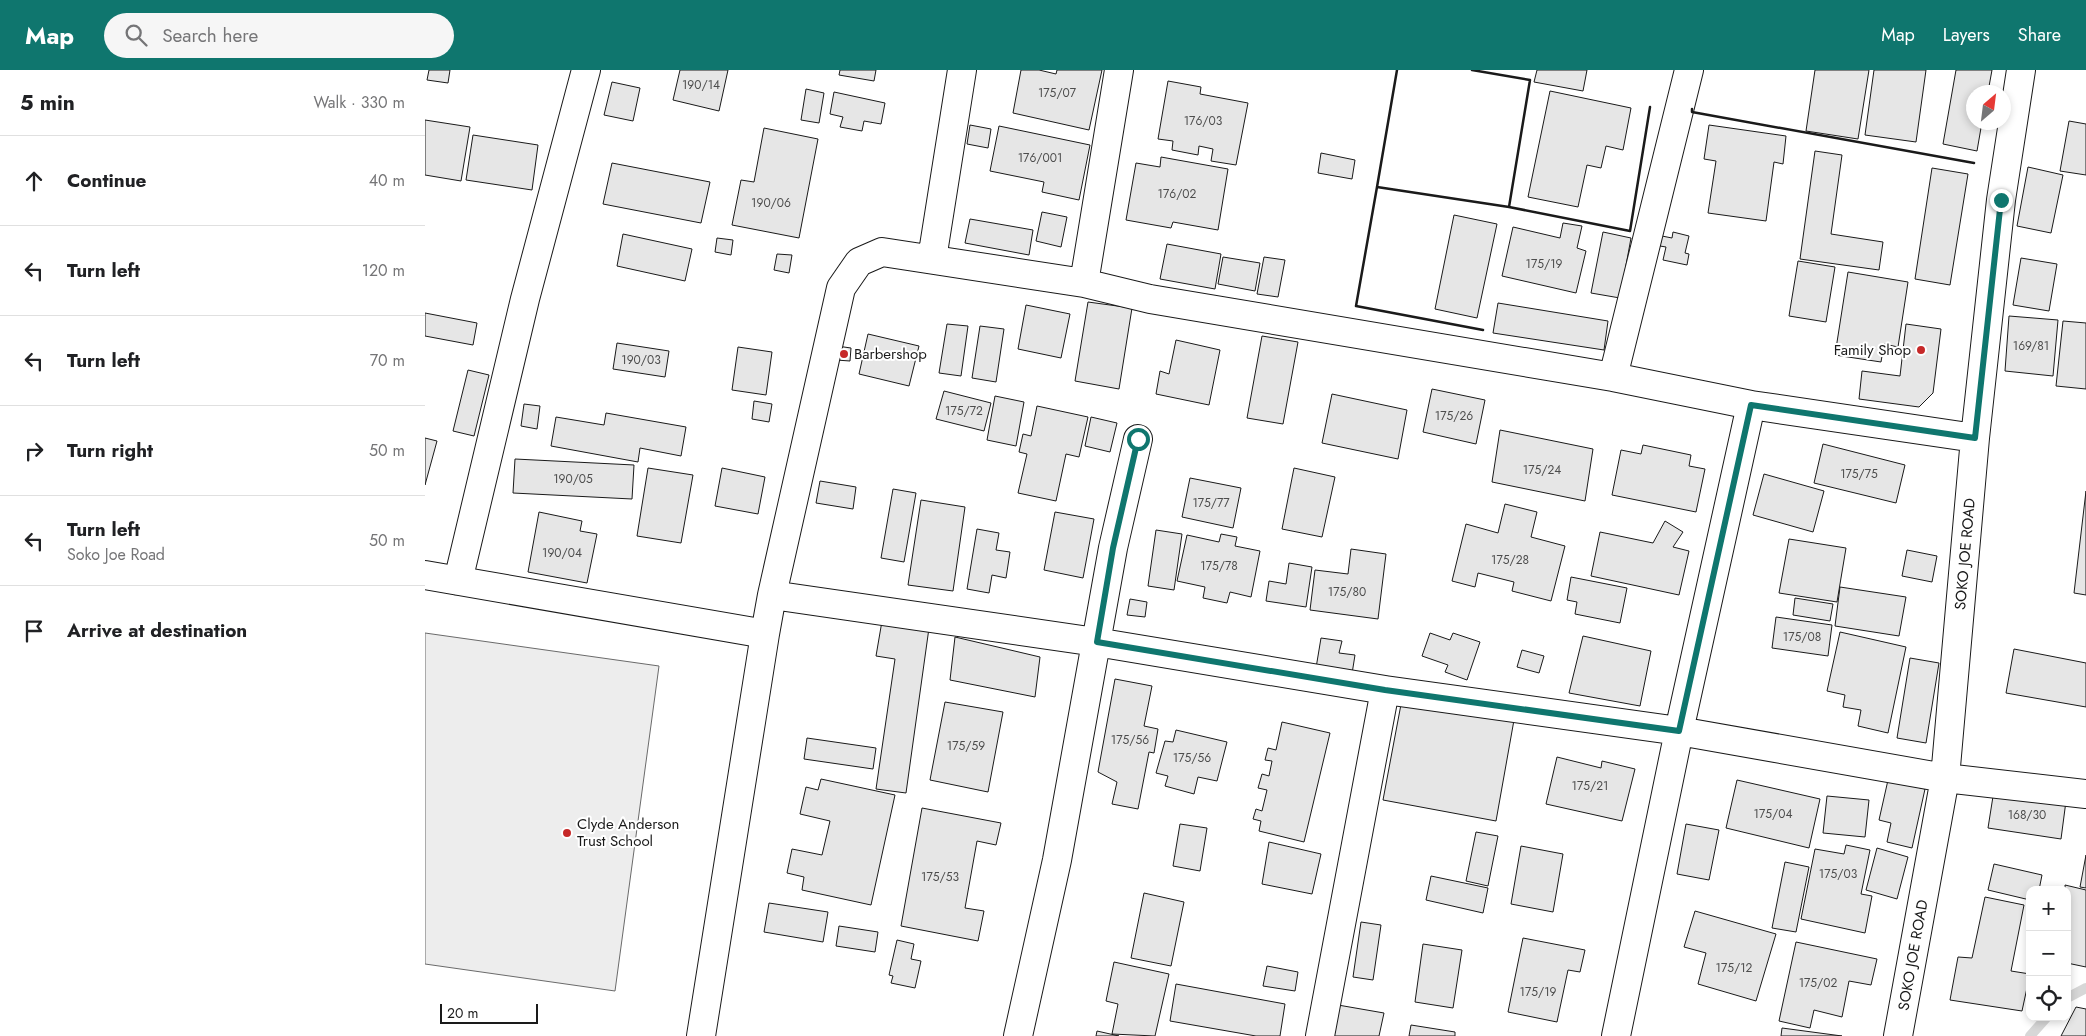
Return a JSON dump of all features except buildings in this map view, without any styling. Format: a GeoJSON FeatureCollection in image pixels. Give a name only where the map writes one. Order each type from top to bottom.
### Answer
{"type":"FeatureCollection","features":[{"type":"Feature","properties":{"kind":"street"},"geometry":{"type":"LineString","coordinates":[[459,580],[525,299],[586,70]]}},
{"type":"Feature","properties":{"kind":"street"},"geometry":{"type":"LineString","coordinates":[[932,259],[962,70]]}},
{"type":"Feature","properties":{"kind":"street"},"geometry":{"type":"LineString","coordinates":[[1083,283],[1119,70]]}},
{"type":"Feature","properties":{"kind":"street"},"geometry":{"type":"LineString","coordinates":[[1613,377],[1689,70]]}},
{"type":"Feature","properties":{"kind":"street","name":"SOKO JOE ROAD"},"geometry":{"type":"LineString","coordinates":[[1897,1036],[1945,778],[1975,438],[2001,200],[2021,70]]}},
{"type":"Feature","properties":{"kind":"street"},"geometry":{"type":"LineString","coordinates":[[701,1036],[772,595],[841,288],[859,262],[883,252],[932,259],[1083,283],[1150,299],[1613,377],[1751,405],[1975,438]]}},
{"type":"Feature","properties":{"kind":"street"},"geometry":{"type":"LineString","coordinates":[[1617,1036],[1679,731],[1751,405]]}},
{"type":"Feature","properties":{"kind":"street"},"geometry":{"type":"LineString","coordinates":[[1017,1036],[1057,860],[1113,548],[1138,439]]}},
{"type":"Feature","properties":{"kind":"street"},"geometry":{"type":"LineString","coordinates":[[425,576],[459,580],[765,634]]}},
{"type":"Feature","properties":{"kind":"street"},"geometry":{"type":"LineString","coordinates":[[772,595],[1097,642],[1385,690],[1679,731],[1945,778],[2086,794]]}},
{"type":"Feature","properties":{"kind":"street"},"geometry":{"type":"LineString","coordinates":[[1320,1036],[1385,690]]}},
{"type":"Feature","properties":{"kind":"shaded area","name":"Clyde Anderson Trust School"},"geometry":{"type":"Polygon","coordinates":[[[425,633],[659,666],[615,991],[425,964],[425,633]]]}},
{"type":"Feature","properties":{"kind":"waterway"},"geometry":{"type":"LineString","coordinates":[[2071,996],[2086,988]]}},
{"type":"Feature","properties":{"kind":"waterway"},"geometry":{"type":"LineString","coordinates":[[2030,1036],[2043,1021]]}},
{"type":"Feature","properties":{"kind":"wall"},"geometry":{"type":"LineString","coordinates":[[1397,70],[1377,187],[1509,207],[1630,231],[1650,107]]}},
{"type":"Feature","properties":{"kind":"wall"},"geometry":{"type":"LineString","coordinates":[[1472,70],[1530,80],[1509,207]]}},
{"type":"Feature","properties":{"kind":"wall"},"geometry":{"type":"LineString","coordinates":[[1692,109],[1692,112],[1974,163]]}},
{"type":"Feature","properties":{"kind":"wall"},"geometry":{"type":"LineString","coordinates":[[1377,187],[1356,306],[1483,330]]}},
{"type":"Feature","properties":{"kind":"place","name":"Family Shop"},"geometry":{"type":"Point","coordinates":[1921,350]}},
{"type":"Feature","properties":{"kind":"place","name":"Barbershop"},"geometry":{"type":"Point","coordinates":[844,354]}},
{"type":"Feature","properties":{"kind":"place","name":"Clyde Anderson Trust School"},"geometry":{"type":"Point","coordinates":[567,833]}},
{"type":"Feature","properties":{"kind":"route"},"geometry":{"type":"LineString","coordinates":[[1138,439],[1113,548],[1097,642],[1385,690],[1679,731],[1751,405],[1975,438],[2001,200]]}}]}
